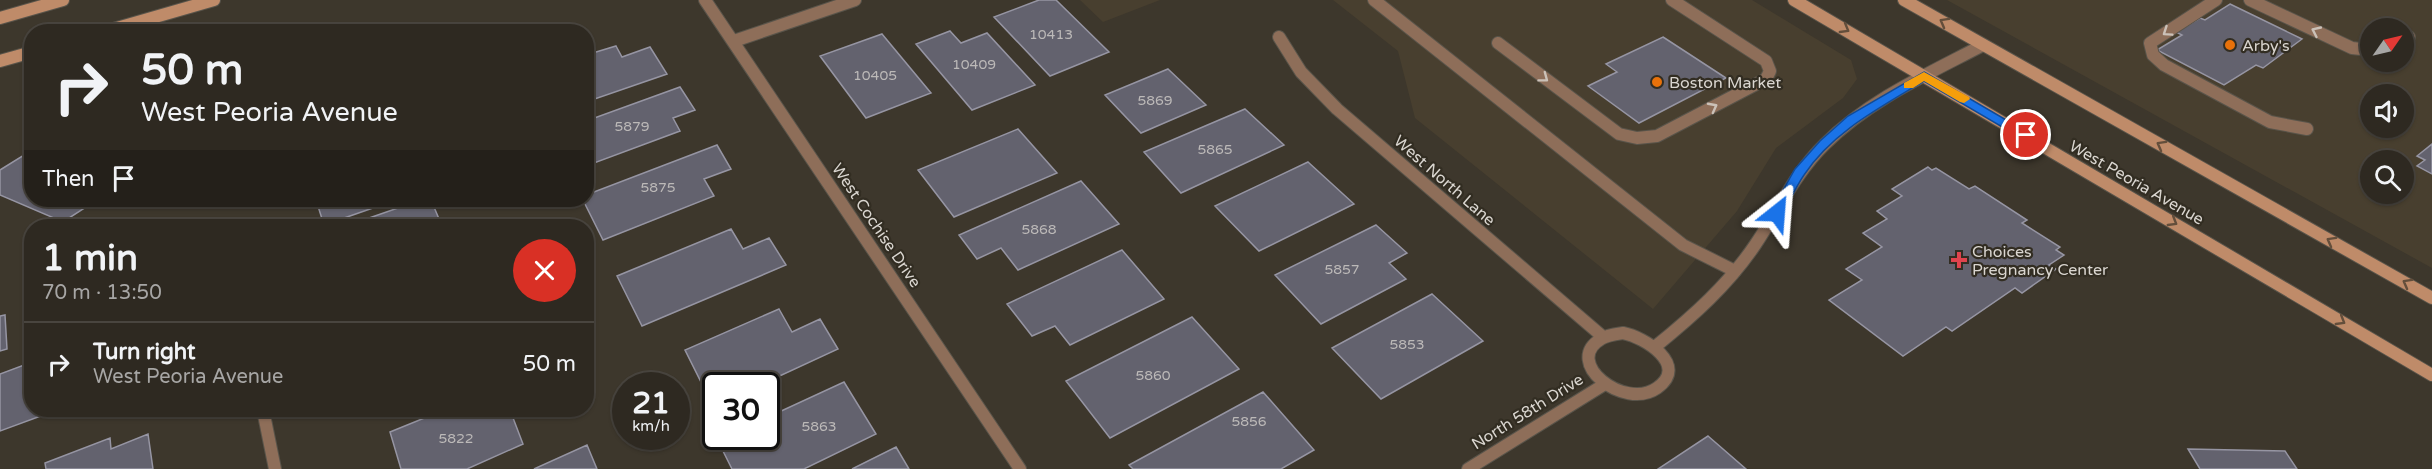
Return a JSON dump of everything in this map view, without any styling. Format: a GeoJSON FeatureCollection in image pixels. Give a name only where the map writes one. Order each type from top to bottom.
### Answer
{"type":"FeatureCollection","features":[{"type":"Feature","properties":{"kind":"main road"},"geometry":{"type":"LineString","coordinates":[[0,18],[63,0]]}},
{"type":"Feature","properties":{"kind":"main road"},"geometry":{"type":"LineString","coordinates":[[131,24],[214,0]]}},
{"type":"Feature","properties":{"kind":"main road","name":"West Peoria Avenue"},"geometry":{"type":"LineString","coordinates":[[1794,0],[2432,375]]}},
{"type":"Feature","properties":{"kind":"main road"},"geometry":{"type":"LineString","coordinates":[[1904,0],[2432,298]]}},
{"type":"Feature","properties":{"kind":"main road"},"geometry":{"type":"LineString","coordinates":[[0,61],[24,54]]}},
{"type":"Feature","properties":{"kind":"street","name":"West Cochise Drive"},"geometry":{"type":"LineString","coordinates":[[705,0],[1020,469]]}},
{"type":"Feature","properties":{"kind":"street"},"geometry":{"type":"LineString","coordinates":[[734,41],[855,0]]}},
{"type":"Feature","properties":{"kind":"street"},"geometry":{"type":"LineString","coordinates":[[1374,0],[1683,245],[1735,271]]}},
{"type":"Feature","properties":{"kind":"street"},"geometry":{"type":"LineString","coordinates":[[1498,43],[1619,135],[1637,138],[1657,136],[1766,79],[1770,72],[1766,61],[1672,0]]}},
{"type":"Feature","properties":{"kind":"street"},"geometry":{"type":"LineString","coordinates":[[2216,0],[2150,43],[2153,55],[2164,64],[2270,122],[2307,129]]}},
{"type":"Feature","properties":{"kind":"street"},"geometry":{"type":"LineString","coordinates":[[2250,0],[2352,48],[2360,49]]}},
{"type":"Feature","properties":{"kind":"street","name":"West North Lane"},"geometry":{"type":"LineString","coordinates":[[1279,38],[1301,72],[1337,109],[1602,336]]}},
{"type":"Feature","properties":{"kind":"street"},"geometry":{"type":"LineString","coordinates":[[1602,336],[1623,333],[1646,340],[1656,346],[1709,302],[1735,271],[1777,213],[1799,172],[1852,119],[1924,76],[1983,45]]}},
{"type":"Feature","properties":{"kind":"street","name":"North 58th Drive"},"geometry":{"type":"LineString","coordinates":[[1602,336],[1594,342],[1588,358],[1590,368],[1605,384],[1617,391],[1643,394],[1663,384],[1668,366],[1656,346]]}},
{"type":"Feature","properties":{"kind":"street","name":"North 58th Drive"},"geometry":{"type":"LineString","coordinates":[[1468,469],[1605,384]]}},
{"type":"Feature","properties":{"kind":"street"},"geometry":{"type":"LineString","coordinates":[[264,417],[275,469]]}},
{"type":"Feature","properties":{"kind":"shaded area"},"geometry":{"type":"Polygon","coordinates":[[[1080,0],[1160,0],[1103,22],[1080,0]]]}},
{"type":"Feature","properties":{"kind":"shaded area"},"geometry":{"type":"Polygon","coordinates":[[[1333,0],[1752,0],[1851,60],[1857,79],[1843,98],[1776,148],[1737,211],[1653,309],[1415,118],[1398,51],[1333,0]]]}},
{"type":"Feature","properties":{"kind":"shaded area"},"geometry":{"type":"Polygon","coordinates":[[[1947,0],[2432,0],[2432,268],[1947,0]]]}},
{"type":"Feature","properties":{"kind":"building"},"geometry":{"type":"Polygon","coordinates":[[[1039,0],[1056,0],[1109,52],[1050,76],[994,17],[1039,0]]]}},
{"type":"Feature","properties":{"kind":"building","name":"Arby's"},"geometry":{"type":"Polygon","coordinates":[[[2230,4],[2302,39],[2263,68],[2256,65],[2224,85],[2157,50],[2182,35],[2176,32],[2200,18],[2205,20],[2230,4]]]}},
{"type":"Feature","properties":{"kind":"building"},"geometry":{"type":"Polygon","coordinates":[[[950,31],[961,43],[987,33],[1035,85],[972,110],[916,44],[950,31]]]}},
{"type":"Feature","properties":{"kind":"building"},"geometry":{"type":"Polygon","coordinates":[[[882,34],[931,93],[866,118],[820,56],[882,34]]]}},
{"type":"Feature","properties":{"kind":"building","name":"Boston Market"},"geometry":{"type":"Polygon","coordinates":[[[1663,37],[1726,78],[1639,123],[1588,86],[1617,72],[1606,64],[1663,37]]]}},
{"type":"Feature","properties":{"kind":"building"},"geometry":{"type":"Polygon","coordinates":[[[616,46],[622,57],[650,47],[667,74],[594,99],[594,53],[616,46]]]}},
{"type":"Feature","properties":{"kind":"building"},"geometry":{"type":"Polygon","coordinates":[[[1168,69],[1206,105],[1141,133],[1105,95],[1168,69]]]}},
{"type":"Feature","properties":{"kind":"building"},"geometry":{"type":"Polygon","coordinates":[[[680,87],[695,110],[673,118],[680,131],[594,163],[594,118],[680,87]]]}},
{"type":"Feature","properties":{"kind":"building"},"geometry":{"type":"Polygon","coordinates":[[[1245,109],[1284,145],[1181,193],[1144,152],[1245,109]]]}},
{"type":"Feature","properties":{"kind":"building"},"geometry":{"type":"Polygon","coordinates":[[[1018,129],[1057,173],[954,217],[918,170],[1018,129]]]}},
{"type":"Feature","properties":{"kind":"building"},"geometry":{"type":"Polygon","coordinates":[[[2432,144],[2432,174],[2417,166],[2425,160],[2417,156],[2432,144]]]}},
{"type":"Feature","properties":{"kind":"building"},"geometry":{"type":"Polygon","coordinates":[[[717,145],[731,169],[704,179],[714,196],[603,240],[586,207],[594,207],[594,192],[717,145]]]}},
{"type":"Feature","properties":{"kind":"building"},"geometry":{"type":"Polygon","coordinates":[[[24,155],[24,205],[0,195],[0,170],[24,155]]]}},
{"type":"Feature","properties":{"kind":"building"},"geometry":{"type":"Polygon","coordinates":[[[1308,162],[1354,204],[1259,251],[1215,206],[1308,162]]]}},
{"type":"Feature","properties":{"kind":"building","name":"Choices Pregnancy Center"},"geometry":{"type":"Polygon","coordinates":[[[1928,167],[1932,170],[1936,168],[1969,189],[1975,186],[2027,220],[2022,223],[2060,247],[2056,250],[2064,255],[2049,265],[2056,269],[2022,293],[2015,288],[1952,331],[1946,327],[1903,356],[1829,300],[1862,280],[1846,269],[1882,247],[1863,233],[1887,219],[1877,211],[1902,196],[1892,189],[1928,167]]]}},
{"type":"Feature","properties":{"kind":"building"},"geometry":{"type":"Polygon","coordinates":[[[1081,181],[1119,224],[1018,270],[1001,248],[977,259],[959,235],[1081,181]]]}},
{"type":"Feature","properties":{"kind":"building"},"geometry":{"type":"Polygon","coordinates":[[[28,207],[86,207],[68,219],[56,219],[28,207]]]}},
{"type":"Feature","properties":{"kind":"building"},"geometry":{"type":"Polygon","coordinates":[[[318,207],[376,207],[341,219],[322,219],[318,207]]]}},
{"type":"Feature","properties":{"kind":"building"},"geometry":{"type":"Polygon","coordinates":[[[401,207],[434,207],[439,219],[366,219],[401,207]]]}},
{"type":"Feature","properties":{"kind":"building"},"geometry":{"type":"Polygon","coordinates":[[[1376,225],[1407,253],[1389,263],[1406,279],[1321,324],[1275,275],[1376,225]]]}},
{"type":"Feature","properties":{"kind":"building"},"geometry":{"type":"Polygon","coordinates":[[[731,229],[743,249],[769,238],[786,265],[642,326],[617,276],[731,229]]]}},
{"type":"Feature","properties":{"kind":"building"},"geometry":{"type":"Polygon","coordinates":[[[1122,250],[1164,299],[1070,345],[1055,326],[1032,336],[1007,304],[1122,250]]]}},
{"type":"Feature","properties":{"kind":"building"},"geometry":{"type":"Polygon","coordinates":[[[1432,294],[1483,341],[1381,399],[1332,348],[1432,294]]]}},
{"type":"Feature","properties":{"kind":"building"},"geometry":{"type":"Polygon","coordinates":[[[779,309],[792,332],[820,319],[838,349],[780,376],[780,372],[702,372],[702,384],[685,350],[779,309]]]}},
{"type":"Feature","properties":{"kind":"building"},"geometry":{"type":"Polygon","coordinates":[[[5,315],[7,349],[0,351],[0,316],[5,315]]]}},
{"type":"Feature","properties":{"kind":"building"},"geometry":{"type":"Polygon","coordinates":[[[1192,317],[1239,369],[1110,438],[1066,381],[1192,317]]]}},
{"type":"Feature","properties":{"kind":"building"},"geometry":{"type":"Polygon","coordinates":[[[24,365],[24,417],[38,417],[0,431],[0,374],[24,365]]]}},
{"type":"Feature","properties":{"kind":"building"},"geometry":{"type":"Polygon","coordinates":[[[844,382],[876,434],[804,469],[732,469],[722,450],[780,450],[780,412],[844,382]]]}},
{"type":"Feature","properties":{"kind":"building"},"geometry":{"type":"Polygon","coordinates":[[[1263,392],[1314,450],[1281,469],[1133,469],[1129,465],[1263,392]]]}},
{"type":"Feature","properties":{"kind":"building"},"geometry":{"type":"Polygon","coordinates":[[[427,417],[513,417],[523,444],[467,469],[401,469],[390,432],[427,417]]]}},
{"type":"Feature","properties":{"kind":"building"},"geometry":{"type":"Polygon","coordinates":[[[148,434],[153,469],[46,469],[45,463],[110,438],[111,449],[148,434]]]}},
{"type":"Feature","properties":{"kind":"building"},"geometry":{"type":"Polygon","coordinates":[[[1708,436],[1746,469],[1658,469],[1708,436]]]}},
{"type":"Feature","properties":{"kind":"building"},"geometry":{"type":"Polygon","coordinates":[[[587,445],[597,469],[534,469],[587,445]]]}},
{"type":"Feature","properties":{"kind":"building"},"geometry":{"type":"Polygon","coordinates":[[[896,447],[909,469],[852,469],[896,447]]]}},
{"type":"Feature","properties":{"kind":"building"},"geometry":{"type":"Polygon","coordinates":[[[2188,449],[2285,451],[2297,469],[2200,469],[2188,449]]]}},
{"type":"Feature","properties":{"kind":"slow traffic"},"geometry":{"type":"LineString","coordinates":[[1909,85],[1924,76],[1964,99]]}},
{"type":"Feature","properties":{"kind":"place","name":"Arby's"},"geometry":{"type":"Point","coordinates":[2230,45]}},
{"type":"Feature","properties":{"kind":"place","name":"Boston Market"},"geometry":{"type":"Point","coordinates":[1657,82]}},
{"type":"Feature","properties":{"kind":"place","name":"Choices Pregnancy Center"},"geometry":{"type":"Point","coordinates":[1959,260]}},
{"type":"Feature","properties":{"kind":"route"},"geometry":{"type":"LineString","coordinates":[[1777,213],[1799,172],[1825,144],[1852,119],[1924,76],[2026,135]]}}]}
